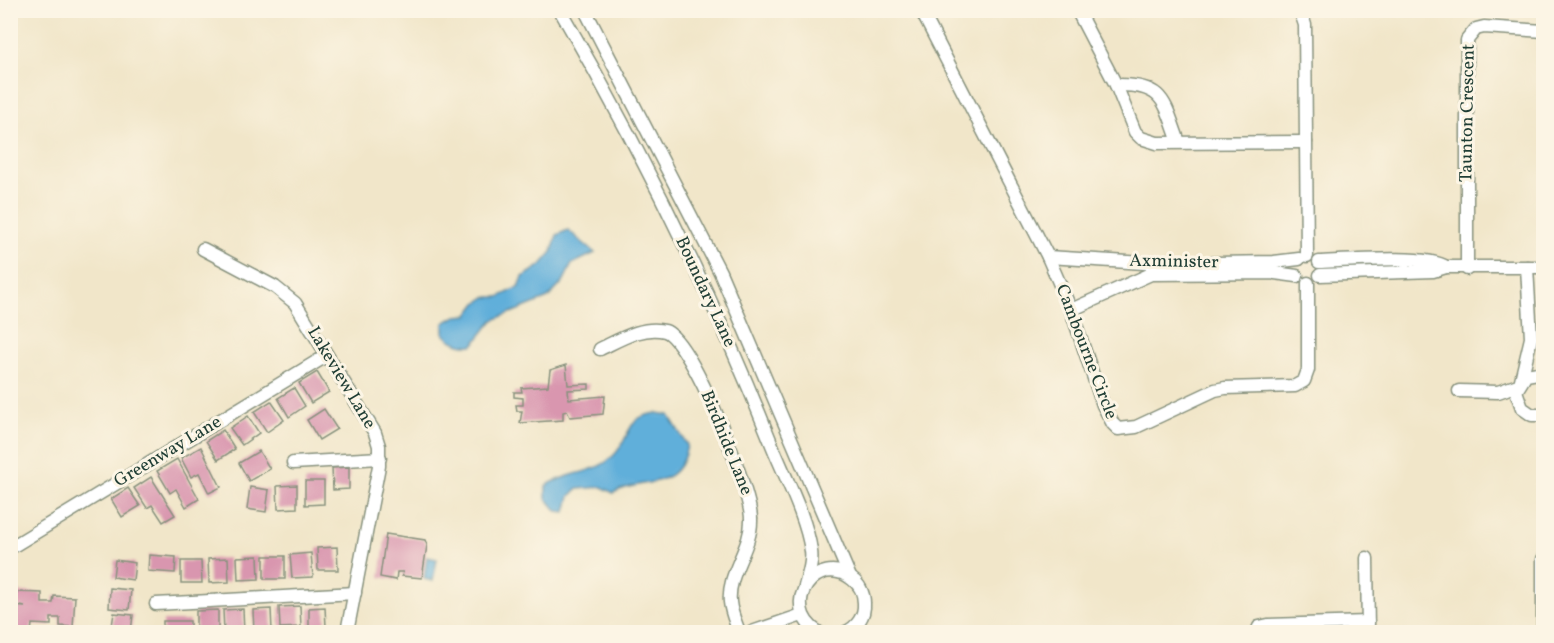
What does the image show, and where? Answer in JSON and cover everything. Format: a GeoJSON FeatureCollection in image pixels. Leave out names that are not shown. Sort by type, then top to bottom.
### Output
{"type":"FeatureCollection","features":[{"type":"Feature","properties":{"kind":"street","name":"Boundary Lane"},"geometry":{"type":"LineString","coordinates":[[560,10],[622,123],[687,250],[757,406],[798,510],[811,550],[811,568],[801,597],[802,615]]}},
{"type":"Feature","properties":{"kind":"street","name":"Boundary Lane"},"geometry":{"type":"LineString","coordinates":[[585,10],[720,272],[850,577],[862,593],[863,613]]}},
{"type":"Feature","properties":{"kind":"street","name":"Cambourne Circle"},"geometry":{"type":"LineString","coordinates":[[921,10],[1048,257],[1071,310],[1108,415],[1118,429],[1127,429],[1215,390],[1237,387],[1295,386],[1304,381],[1308,370],[1308,283]]}},
{"type":"Feature","properties":{"kind":"street"},"geometry":{"type":"LineString","coordinates":[[1077,10],[1116,85],[1135,132],[1141,138],[1157,143],[1306,142]]}},
{"type":"Feature","properties":{"kind":"street"},"geometry":{"type":"LineString","coordinates":[[1300,10],[1305,25],[1306,142],[1303,257],[1295,267],[1297,276],[1308,283],[1320,275],[1433,272],[1446,267],[1467,269],[1543,267],[1544,278]]}},
{"type":"Feature","properties":{"kind":"street","name":"Taunton Crescent"},"geometry":{"type":"LineString","coordinates":[[1467,269],[1467,40],[1476,29],[1484,27],[1544,31]]}},
{"type":"Feature","properties":{"kind":"street"},"geometry":{"type":"LineString","coordinates":[[1116,85],[1141,85],[1155,91],[1167,109],[1179,142]]}},
{"type":"Feature","properties":{"kind":"street","name":"Lakeview Lane"},"geometry":{"type":"LineString","coordinates":[[203,249],[286,294],[295,303],[375,433],[380,458],[347,633]]}},
{"type":"Feature","properties":{"kind":"street","name":"Axminister"},"geometry":{"type":"LineString","coordinates":[[1048,257],[1160,264],[1274,262],[1303,257]]}},
{"type":"Feature","properties":{"kind":"street"},"geometry":{"type":"LineString","coordinates":[[1303,257],[1319,262],[1421,260],[1439,262],[1446,267]]}},
{"type":"Feature","properties":{"kind":"street"},"geometry":{"type":"LineString","coordinates":[[1319,262],[1320,275]]}},
{"type":"Feature","properties":{"kind":"street"},"geometry":{"type":"LineString","coordinates":[[1518,403],[1520,382],[1531,338],[1527,267]]}},
{"type":"Feature","properties":{"kind":"street","name":"Axminister"},"geometry":{"type":"LineString","coordinates":[[1071,310],[1151,274],[1275,273],[1297,276]]}},
{"type":"Feature","properties":{"kind":"street","name":"Birdhide Lane"},"geometry":{"type":"LineString","coordinates":[[600,349],[643,330],[665,331],[678,339],[694,367],[749,501],[751,532],[729,597],[740,633]]}},
{"type":"Feature","properties":{"kind":"street","name":"Greenway Lane"},"geometry":{"type":"LineString","coordinates":[[10,548],[326,356]]}},
{"type":"Feature","properties":{"kind":"street"},"geometry":{"type":"LineString","coordinates":[[1459,391],[1498,392],[1520,382],[1532,373],[1544,372]]}},
{"type":"Feature","properties":{"kind":"street"},"geometry":{"type":"LineString","coordinates":[[1498,392],[1518,403],[1527,412],[1544,415]]}},
{"type":"Feature","properties":{"kind":"street"},"geometry":{"type":"LineString","coordinates":[[293,463],[380,458]]}},
{"type":"Feature","properties":{"kind":"street"},"geometry":{"type":"LineString","coordinates":[[1257,633],[1259,627],[1268,625],[1368,627],[1367,558]]}},
{"type":"Feature","properties":{"kind":"street"},"geometry":{"type":"LineString","coordinates":[[1542,559],[1543,633]]}},
{"type":"Feature","properties":{"kind":"street"},"geometry":{"type":"LineString","coordinates":[[805,586],[821,574],[841,573],[850,577]]}},
{"type":"Feature","properties":{"kind":"street"},"geometry":{"type":"LineString","coordinates":[[156,604],[355,593]]}},
{"type":"Feature","properties":{"kind":"street"},"geometry":{"type":"LineString","coordinates":[[846,633],[859,622],[863,613]]}},
{"type":"Feature","properties":{"kind":"street"},"geometry":{"type":"LineString","coordinates":[[863,613],[865,633]]}},
{"type":"Feature","properties":{"kind":"street"},"geometry":{"type":"LineString","coordinates":[[752,633],[802,615],[810,627],[818,633]]}},
{"type":"Feature","properties":{"kind":"water"},"geometry":{"type":"Polygon","coordinates":[[[568,230],[595,253],[572,264],[563,282],[548,298],[493,320],[473,345],[457,343],[444,334],[444,323],[456,316],[468,315],[477,303],[486,297],[499,297],[519,287],[523,277],[540,266],[552,252],[557,235],[568,230]]]}},
{"type":"Feature","properties":{"kind":"water"},"geometry":{"type":"Polygon","coordinates":[[[657,413],[669,415],[687,445],[683,460],[676,470],[659,481],[625,488],[613,493],[602,487],[577,489],[570,496],[566,512],[557,511],[546,498],[546,486],[606,462],[619,449],[639,418],[657,413]]]}},
{"type":"Feature","properties":{"kind":"water"},"geometry":{"type":"Polygon","coordinates":[[[427,557],[437,559],[433,581],[424,579],[427,557]]]}},
{"type":"Feature","properties":{"kind":"building"},"geometry":{"type":"Polygon","coordinates":[[[566,365],[568,385],[589,384],[589,389],[568,390],[569,399],[605,396],[603,414],[570,417],[567,411],[563,412],[563,420],[520,423],[522,411],[517,411],[516,405],[523,405],[523,398],[514,397],[514,392],[522,392],[521,388],[548,386],[550,370],[566,365]]]}},
{"type":"Feature","properties":{"kind":"building"},"geometry":{"type":"Polygon","coordinates":[[[317,372],[329,392],[311,403],[299,383],[317,372]]]}},
{"type":"Feature","properties":{"kind":"building"},"geometry":{"type":"Polygon","coordinates":[[[294,388],[305,406],[289,417],[278,398],[294,388]]]}},
{"type":"Feature","properties":{"kind":"building"},"geometry":{"type":"Polygon","coordinates":[[[271,401],[284,420],[267,432],[254,412],[271,401]]]}},
{"type":"Feature","properties":{"kind":"building"},"geometry":{"type":"Polygon","coordinates":[[[324,409],[337,429],[319,440],[307,420],[324,409]]]}},
{"type":"Feature","properties":{"kind":"building"},"geometry":{"type":"Polygon","coordinates":[[[248,416],[259,433],[242,445],[230,428],[248,416]]]}},
{"type":"Feature","properties":{"kind":"building"},"geometry":{"type":"Polygon","coordinates":[[[223,430],[235,449],[218,460],[206,441],[223,430]]]}},
{"type":"Feature","properties":{"kind":"building"},"geometry":{"type":"Polygon","coordinates":[[[201,447],[221,487],[209,493],[199,473],[191,477],[181,458],[201,447]]]}},
{"type":"Feature","properties":{"kind":"building"},"geometry":{"type":"Polygon","coordinates":[[[259,451],[270,469],[249,481],[239,463],[259,451]]]}},
{"type":"Feature","properties":{"kind":"building"},"geometry":{"type":"Polygon","coordinates":[[[177,459],[199,499],[186,507],[176,489],[170,493],[157,471],[177,459]]]}},
{"type":"Feature","properties":{"kind":"building"},"geometry":{"type":"Polygon","coordinates":[[[349,467],[349,489],[333,490],[332,468],[349,467]]]}},
{"type":"Feature","properties":{"kind":"building"},"geometry":{"type":"Polygon","coordinates":[[[151,477],[175,515],[163,522],[152,505],[147,508],[134,488],[151,477]]]}},
{"type":"Feature","properties":{"kind":"building"},"geometry":{"type":"Polygon","coordinates":[[[305,481],[324,481],[324,504],[305,505],[305,481]]]}},
{"type":"Feature","properties":{"kind":"building"},"geometry":{"type":"Polygon","coordinates":[[[297,485],[297,508],[278,509],[277,486],[297,485]]]}},
{"type":"Feature","properties":{"kind":"building"},"geometry":{"type":"Polygon","coordinates":[[[250,487],[269,490],[266,512],[247,509],[250,487]]]}},
{"type":"Feature","properties":{"kind":"building"},"geometry":{"type":"Polygon","coordinates":[[[128,488],[140,506],[122,517],[111,499],[128,488]]]}},
{"type":"Feature","properties":{"kind":"building"},"geometry":{"type":"Polygon","coordinates":[[[386,534],[425,540],[427,545],[422,578],[402,576],[403,572],[397,572],[396,580],[380,577],[386,534]]]}},
{"type":"Feature","properties":{"kind":"building"},"geometry":{"type":"Polygon","coordinates":[[[337,547],[338,570],[318,570],[317,548],[337,547]]]}},
{"type":"Feature","properties":{"kind":"building"},"geometry":{"type":"Polygon","coordinates":[[[311,553],[313,577],[292,578],[290,555],[311,553]]]}},
{"type":"Feature","properties":{"kind":"building"},"geometry":{"type":"Polygon","coordinates":[[[149,555],[176,557],[175,573],[148,571],[149,555]]]}},
{"type":"Feature","properties":{"kind":"building"},"geometry":{"type":"Polygon","coordinates":[[[258,556],[259,579],[238,580],[237,557],[258,556]]]}},
{"type":"Feature","properties":{"kind":"building"},"geometry":{"type":"Polygon","coordinates":[[[264,556],[285,556],[285,579],[264,579],[264,556]]]}},
{"type":"Feature","properties":{"kind":"building"},"geometry":{"type":"Polygon","coordinates":[[[228,558],[229,582],[209,583],[208,559],[228,558]]]}},
{"type":"Feature","properties":{"kind":"building"},"geometry":{"type":"Polygon","coordinates":[[[115,560],[135,563],[133,580],[113,577],[115,560]]]}},
{"type":"Feature","properties":{"kind":"building"},"geometry":{"type":"Polygon","coordinates":[[[181,561],[201,561],[202,583],[181,583],[181,561]]]}},
{"type":"Feature","properties":{"kind":"building"},"geometry":{"type":"Polygon","coordinates":[[[110,588],[131,590],[129,610],[109,608],[110,588]]]}},
{"type":"Feature","properties":{"kind":"building"},"geometry":{"type":"Polygon","coordinates":[[[16,592],[42,593],[42,603],[53,603],[54,596],[75,597],[73,627],[60,626],[60,618],[51,618],[51,625],[32,624],[31,632],[12,632],[12,606],[25,607],[16,605],[16,592]]]}},
{"type":"Feature","properties":{"kind":"building"},"geometry":{"type":"Polygon","coordinates":[[[300,606],[301,627],[280,628],[279,607],[300,606]]]}},
{"type":"Feature","properties":{"kind":"building"},"geometry":{"type":"Polygon","coordinates":[[[325,607],[326,627],[309,628],[309,608],[325,607]]]}},
{"type":"Feature","properties":{"kind":"building"},"geometry":{"type":"Polygon","coordinates":[[[243,609],[244,632],[224,632],[223,610],[243,609]]]}},
{"type":"Feature","properties":{"kind":"building"},"geometry":{"type":"Polygon","coordinates":[[[271,609],[272,631],[254,631],[253,610],[271,609]]]}},
{"type":"Feature","properties":{"kind":"building"},"geometry":{"type":"Polygon","coordinates":[[[218,610],[218,632],[196,632],[196,611],[218,610]]]}},
{"type":"Feature","properties":{"kind":"building"},"geometry":{"type":"Polygon","coordinates":[[[114,613],[133,615],[131,632],[111,632],[114,613]]]}},
{"type":"Feature","properties":{"kind":"building"},"geometry":{"type":"Polygon","coordinates":[[[163,621],[190,621],[190,632],[163,632],[163,621]]]}}]}
